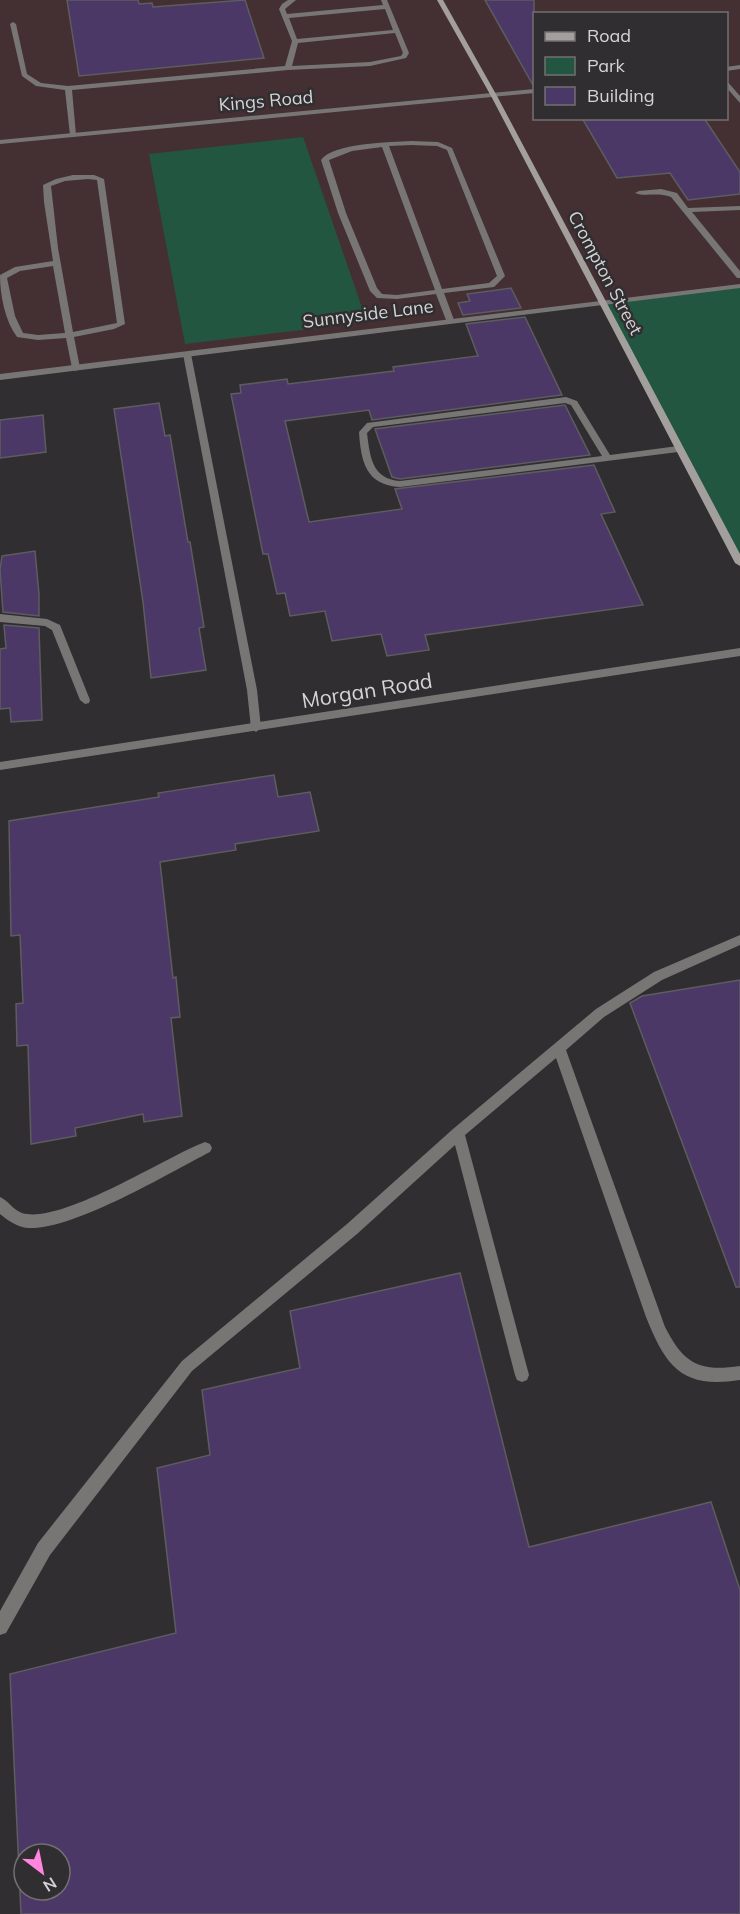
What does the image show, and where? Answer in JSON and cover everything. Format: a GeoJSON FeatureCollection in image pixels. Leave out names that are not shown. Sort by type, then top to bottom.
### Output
{"type":"FeatureCollection","features":[{"type":"Feature","properties":{"kind":"street"},"geometry":{"type":"LineString","coordinates":[[288,68],[295,41],[282,9],[284,5],[293,0]]}},
{"type":"Feature","properties":{"kind":"street","name":"Crompton Street"},"geometry":{"type":"LineString","coordinates":[[440,0],[494,96],[740,563]]}},
{"type":"Feature","properties":{"kind":"street"},"geometry":{"type":"LineString","coordinates":[[13,24],[24,75],[43,86],[68,88],[288,68],[370,64],[401,59],[406,53],[385,4],[285,16]]}},
{"type":"Feature","properties":{"kind":"street"},"geometry":{"type":"LineString","coordinates":[[295,41],[398,31]]}},
{"type":"Feature","properties":{"kind":"street"},"geometry":{"type":"LineString","coordinates":[[728,85],[740,101]]}},
{"type":"Feature","properties":{"kind":"street"},"geometry":{"type":"LineString","coordinates":[[68,88],[73,135]]}},
{"type":"Feature","properties":{"kind":"street","name":"Kings Road"},"geometry":{"type":"LineString","coordinates":[[0,141],[533,91]]}},
{"type":"Feature","properties":{"kind":"street"},"geometry":{"type":"LineString","coordinates":[[438,144],[450,149],[501,273],[500,279],[491,285],[397,297],[375,293],[342,213],[326,165],[327,157],[342,151],[385,146],[438,144]]}},
{"type":"Feature","properties":{"kind":"street"},"geometry":{"type":"LineString","coordinates":[[385,146],[450,320]]}},
{"type":"Feature","properties":{"kind":"street"},"geometry":{"type":"LineString","coordinates":[[56,263],[18,269],[3,277],[12,320],[19,333],[27,337],[70,334],[112,328],[122,321],[100,179],[93,177],[56,181],[47,185],[56,263],[70,334],[76,368]]}},
{"type":"Feature","properties":{"kind":"street"},"geometry":{"type":"LineString","coordinates":[[639,193],[669,192],[687,210],[739,273]]}},
{"type":"Feature","properties":{"kind":"street"},"geometry":{"type":"LineString","coordinates":[[687,210],[740,208]]}},
{"type":"Feature","properties":{"kind":"street","name":"Sunnyside Lane"},"geometry":{"type":"LineString","coordinates":[[0,377],[740,286]]}},
{"type":"Feature","properties":{"kind":"street"},"geometry":{"type":"LineString","coordinates":[[186,354],[252,690],[256,728]]}},
{"type":"Feature","properties":{"kind":"street"},"geometry":{"type":"LineString","coordinates":[[608,458],[574,403],[566,400],[370,425],[363,432],[372,470],[381,480],[393,484],[608,458],[678,449]]}},
{"type":"Feature","properties":{"kind":"street"},"geometry":{"type":"LineString","coordinates":[[0,618],[47,623],[56,628],[85,700]]}},
{"type":"Feature","properties":{"kind":"street","name":"Morgan Road"},"geometry":{"type":"LineString","coordinates":[[0,766],[740,652]]}},
{"type":"Feature","properties":{"kind":"street"},"geometry":{"type":"LineString","coordinates":[[0,1627],[44,1550],[187,1366],[352,1229],[458,1132],[600,1013],[658,976],[740,940]]}},
{"type":"Feature","properties":{"kind":"street"},"geometry":{"type":"LineString","coordinates":[[559,1049],[653,1317],[666,1347],[681,1365],[694,1372],[726,1376],[740,1373]]}},
{"type":"Feature","properties":{"kind":"street"},"geometry":{"type":"LineString","coordinates":[[458,1132],[522,1375]]}},
{"type":"Feature","properties":{"kind":"street"},"geometry":{"type":"LineString","coordinates":[[0,1204],[13,1216],[31,1221],[67,1214],[205,1148]]}},
{"type":"Feature","properties":{"kind":"shaded area"},"geometry":{"type":"Polygon","coordinates":[[[0,0],[740,0],[740,286],[0,377],[0,0]]]}},
{"type":"Feature","properties":{"kind":"green space"},"geometry":{"type":"Polygon","coordinates":[[[303,137],[367,322],[185,344],[149,154],[303,137]]]}},
{"type":"Feature","properties":{"kind":"green space"},"geometry":{"type":"Polygon","coordinates":[[[740,286],[740,560],[603,303],[740,286]]]}},
{"type":"Feature","properties":{"kind":"building"},"geometry":{"type":"Polygon","coordinates":[[[67,0],[138,0],[139,4],[152,3],[153,7],[245,0],[264,58],[79,76],[67,0]]]}},
{"type":"Feature","properties":{"kind":"building"},"geometry":{"type":"Polygon","coordinates":[[[485,0],[534,0],[533,85],[485,0]]]}},
{"type":"Feature","properties":{"kind":"building"},"geometry":{"type":"Polygon","coordinates":[[[583,120],[705,120],[740,172],[740,194],[688,200],[670,173],[617,178],[583,120]]]}},
{"type":"Feature","properties":{"kind":"building"},"geometry":{"type":"Polygon","coordinates":[[[511,288],[521,308],[463,315],[458,303],[470,301],[467,294],[511,288]]]}},
{"type":"Feature","properties":{"kind":"building"},"geometry":{"type":"Polygon","coordinates":[[[525,317],[562,395],[372,420],[369,410],[285,421],[309,522],[402,509],[395,489],[594,465],[615,512],[601,514],[643,605],[425,635],[429,650],[387,656],[381,634],[332,641],[325,611],[290,616],[285,593],[277,594],[268,554],[263,554],[231,394],[241,393],[240,385],[287,379],[288,384],[394,371],[393,367],[478,356],[466,324],[525,317]]]}},
{"type":"Feature","properties":{"kind":"building"},"geometry":{"type":"Polygon","coordinates":[[[159,403],[165,436],[170,435],[188,542],[190,542],[204,627],[199,628],[206,670],[151,678],[143,602],[114,409],[159,403]]]}},
{"type":"Feature","properties":{"kind":"building"},"geometry":{"type":"Polygon","coordinates":[[[565,405],[590,455],[400,479],[392,477],[375,429],[565,405]]]}},
{"type":"Feature","properties":{"kind":"building"},"geometry":{"type":"Polygon","coordinates":[[[43,415],[46,452],[0,458],[0,420],[43,415]]]}},
{"type":"Feature","properties":{"kind":"building"},"geometry":{"type":"Polygon","coordinates":[[[35,551],[39,616],[3,612],[0,570],[2,556],[35,551]]]}},
{"type":"Feature","properties":{"kind":"building"},"geometry":{"type":"Polygon","coordinates":[[[4,625],[39,628],[42,720],[11,722],[10,708],[0,709],[0,649],[6,648],[4,625]]]}},
{"type":"Feature","properties":{"kind":"building"},"geometry":{"type":"Polygon","coordinates":[[[274,775],[278,797],[310,792],[319,831],[235,844],[236,850],[160,862],[173,978],[176,977],[180,1017],[171,1018],[182,1116],[144,1122],[143,1114],[75,1128],[76,1136],[31,1144],[28,1045],[17,1046],[16,1004],[23,1003],[20,935],[11,936],[9,821],[159,797],[158,793],[274,775]]]}},
{"type":"Feature","properties":{"kind":"building"},"geometry":{"type":"Polygon","coordinates":[[[740,980],[740,1287],[736,1287],[630,1003],[642,996],[740,980]]]}},
{"type":"Feature","properties":{"kind":"building"},"geometry":{"type":"Polygon","coordinates":[[[460,1273],[529,1547],[711,1502],[740,1590],[740,1914],[21,1914],[20,1902],[72,1902],[72,1842],[18,1842],[10,1674],[176,1633],[157,1468],[210,1455],[202,1390],[300,1368],[290,1311],[460,1273]]]}}]}
